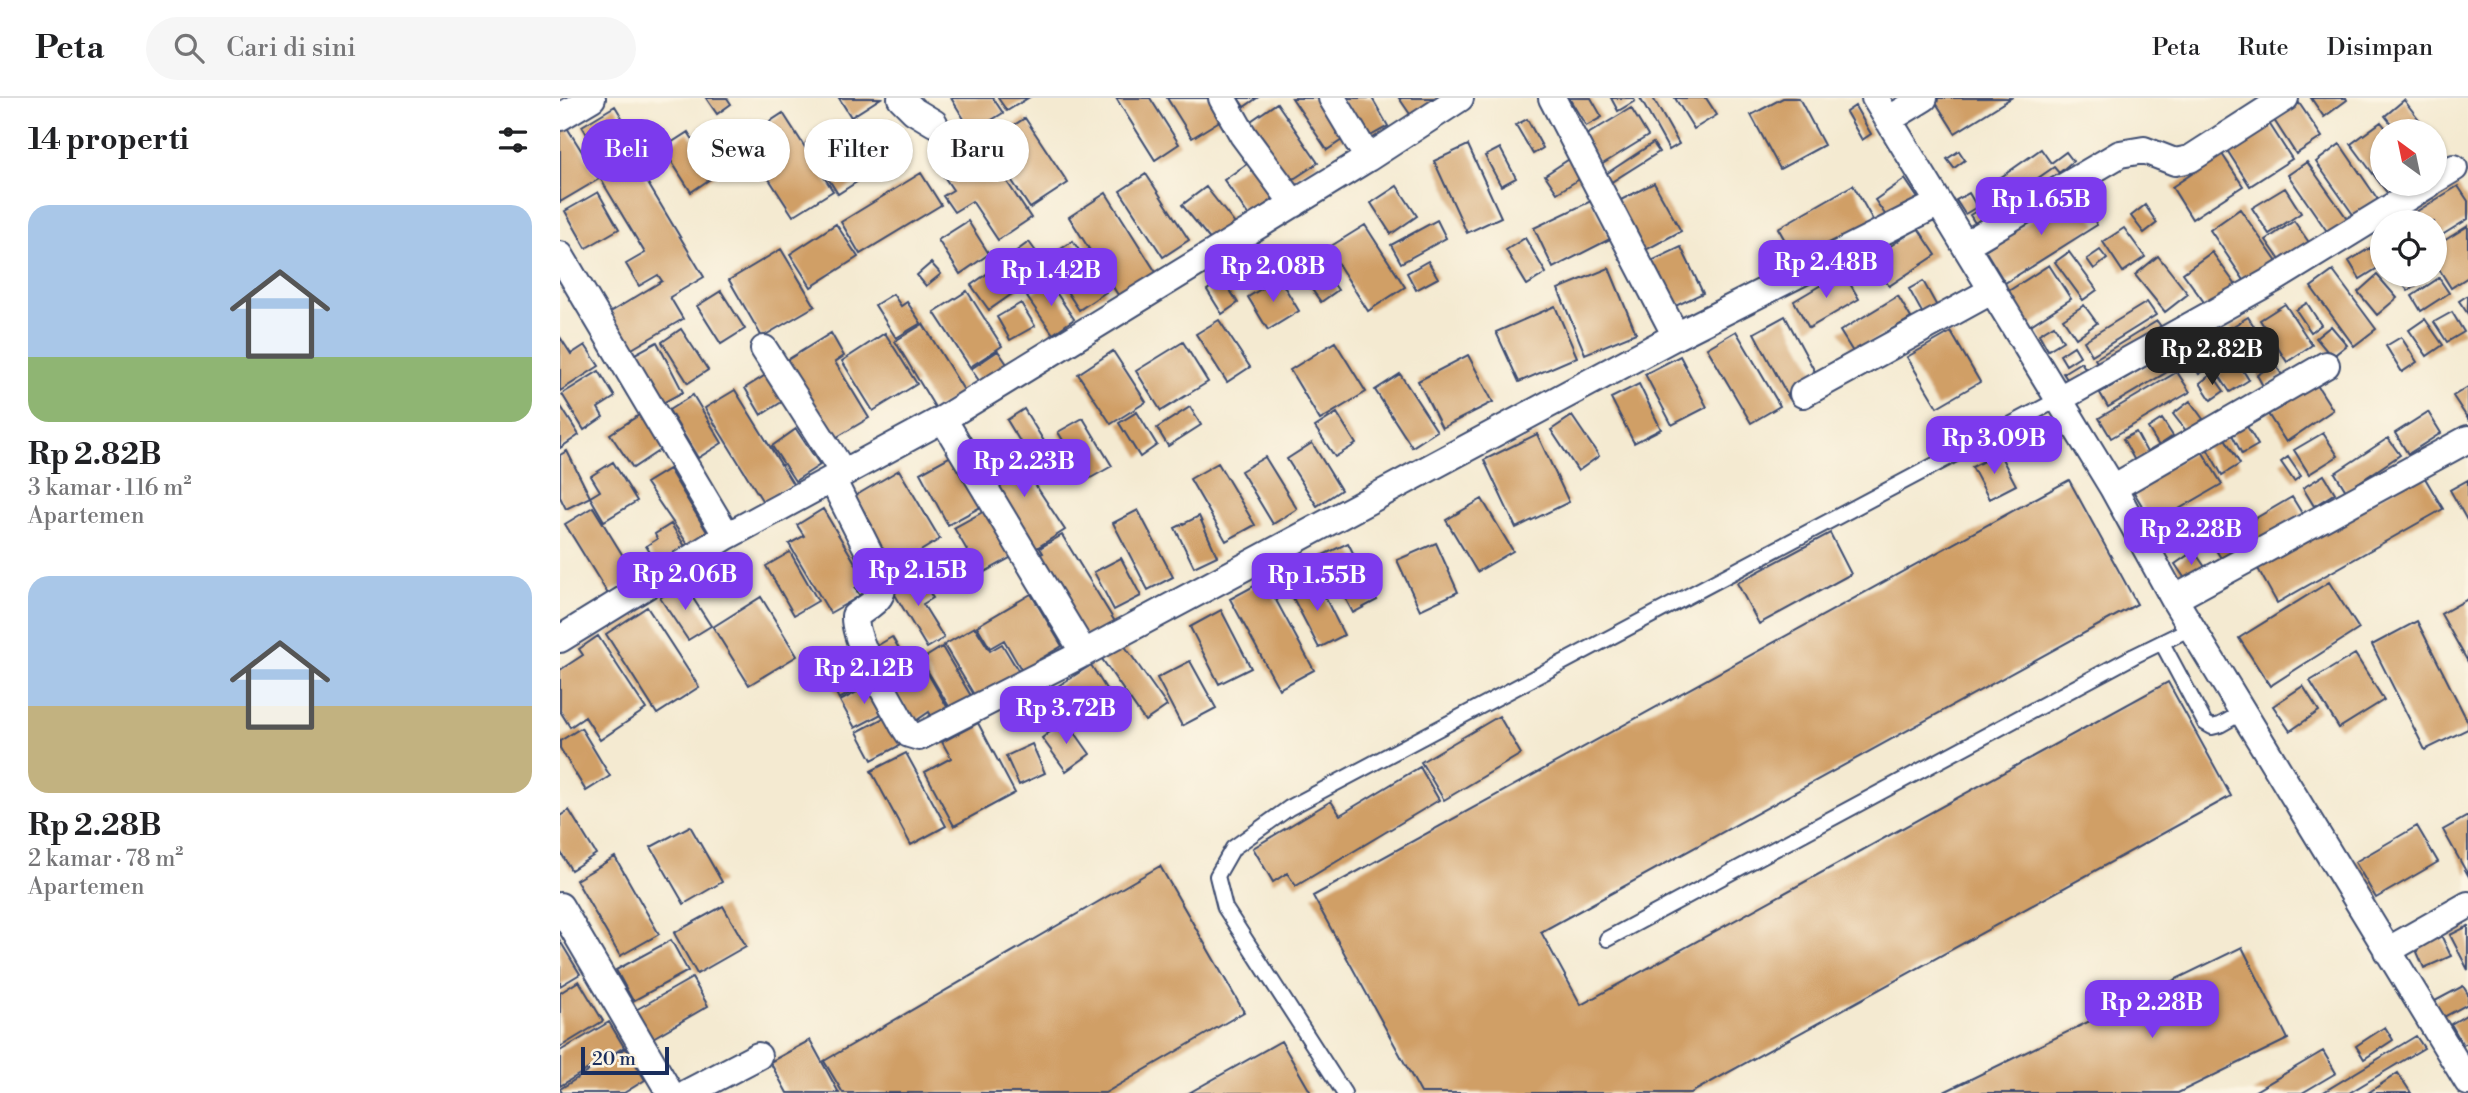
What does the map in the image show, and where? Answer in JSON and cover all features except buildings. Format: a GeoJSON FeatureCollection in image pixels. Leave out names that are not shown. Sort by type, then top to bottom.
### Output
{"type":"FeatureCollection","features":[{"type":"Feature","properties":{"kind":"street"},"geometry":{"type":"LineString","coordinates":[[560,117],[592,98]]}},
{"type":"Feature","properties":{"kind":"street"},"geometry":{"type":"LineString","coordinates":[[901,98],[927,119]]}},
{"type":"Feature","properties":{"kind":"street"},"geometry":{"type":"LineString","coordinates":[[1222,98],[1243,135],[1294,204]]}},
{"type":"Feature","properties":{"kind":"street"},"geometry":{"type":"LineString","coordinates":[[1332,98],[1368,158]]}},
{"type":"Feature","properties":{"kind":"street"},"geometry":{"type":"LineString","coordinates":[[560,639],[727,536],[943,419],[1294,204],[1460,98]]}},
{"type":"Feature","properties":{"kind":"street"},"geometry":{"type":"LineString","coordinates":[[1552,98],[1676,336]]}},
{"type":"Feature","properties":{"kind":"street"},"geometry":{"type":"LineString","coordinates":[[1924,98],[1882,109],[2113,488],[2174,598],[2468,1082]]}},
{"type":"Feature","properties":{"kind":"street"},"geometry":{"type":"LineString","coordinates":[[1965,245],[2120,155],[2144,150],[2175,162],[2190,159],[2285,98]]}},
{"type":"Feature","properties":{"kind":"street"},"geometry":{"type":"LineString","coordinates":[[2059,399],[2276,278],[2409,196]]}},
{"type":"Feature","properties":{"kind":"street"},"geometry":{"type":"LineString","coordinates":[[764,349],[837,476],[881,576],[883,592],[855,616],[855,626],[863,648],[909,734],[914,737],[923,735],[1084,653],[1676,336],[1939,203]]}},
{"type":"Feature","properties":{"kind":"street"},"geometry":{"type":"LineString","coordinates":[[560,255],[727,536]]}},
{"type":"Feature","properties":{"kind":"street"},"geometry":{"type":"LineString","coordinates":[[1803,394],[1993,290]]}},
{"type":"Feature","properties":{"kind":"street"},"geometry":{"type":"LineString","coordinates":[[2113,488],[2326,365]]}},
{"type":"Feature","properties":{"kind":"street"},"geometry":{"type":"LineString","coordinates":[[943,419],[1084,653]]}},
{"type":"Feature","properties":{"kind":"street"},"geometry":{"type":"LineString","coordinates":[[2174,598],[2468,439]]}},
{"type":"Feature","properties":{"kind":"street"},"geometry":{"type":"LineString","coordinates":[[2387,951],[2468,905]]}},
{"type":"Feature","properties":{"kind":"street"},"geometry":{"type":"LineString","coordinates":[[560,906],[670,1093]]}},
{"type":"Feature","properties":{"kind":"street"},"geometry":{"type":"LineString","coordinates":[[687,1093],[758,1056]]}},
{"type":"Feature","properties":{"kind":"lane"},"geometry":{"type":"LineString","coordinates":[[1344,1093],[1225,908],[1217,876],[1233,848],[1289,808],[2059,399]]}},
{"type":"Feature","properties":{"kind":"lane"},"geometry":{"type":"LineString","coordinates":[[1607,939],[2193,627]]}},
{"type":"Feature","properties":{"kind":"lane"},"geometry":{"type":"LineString","coordinates":[[2162,642],[2205,723],[2212,727],[2220,725],[2243,712]]}}]}
